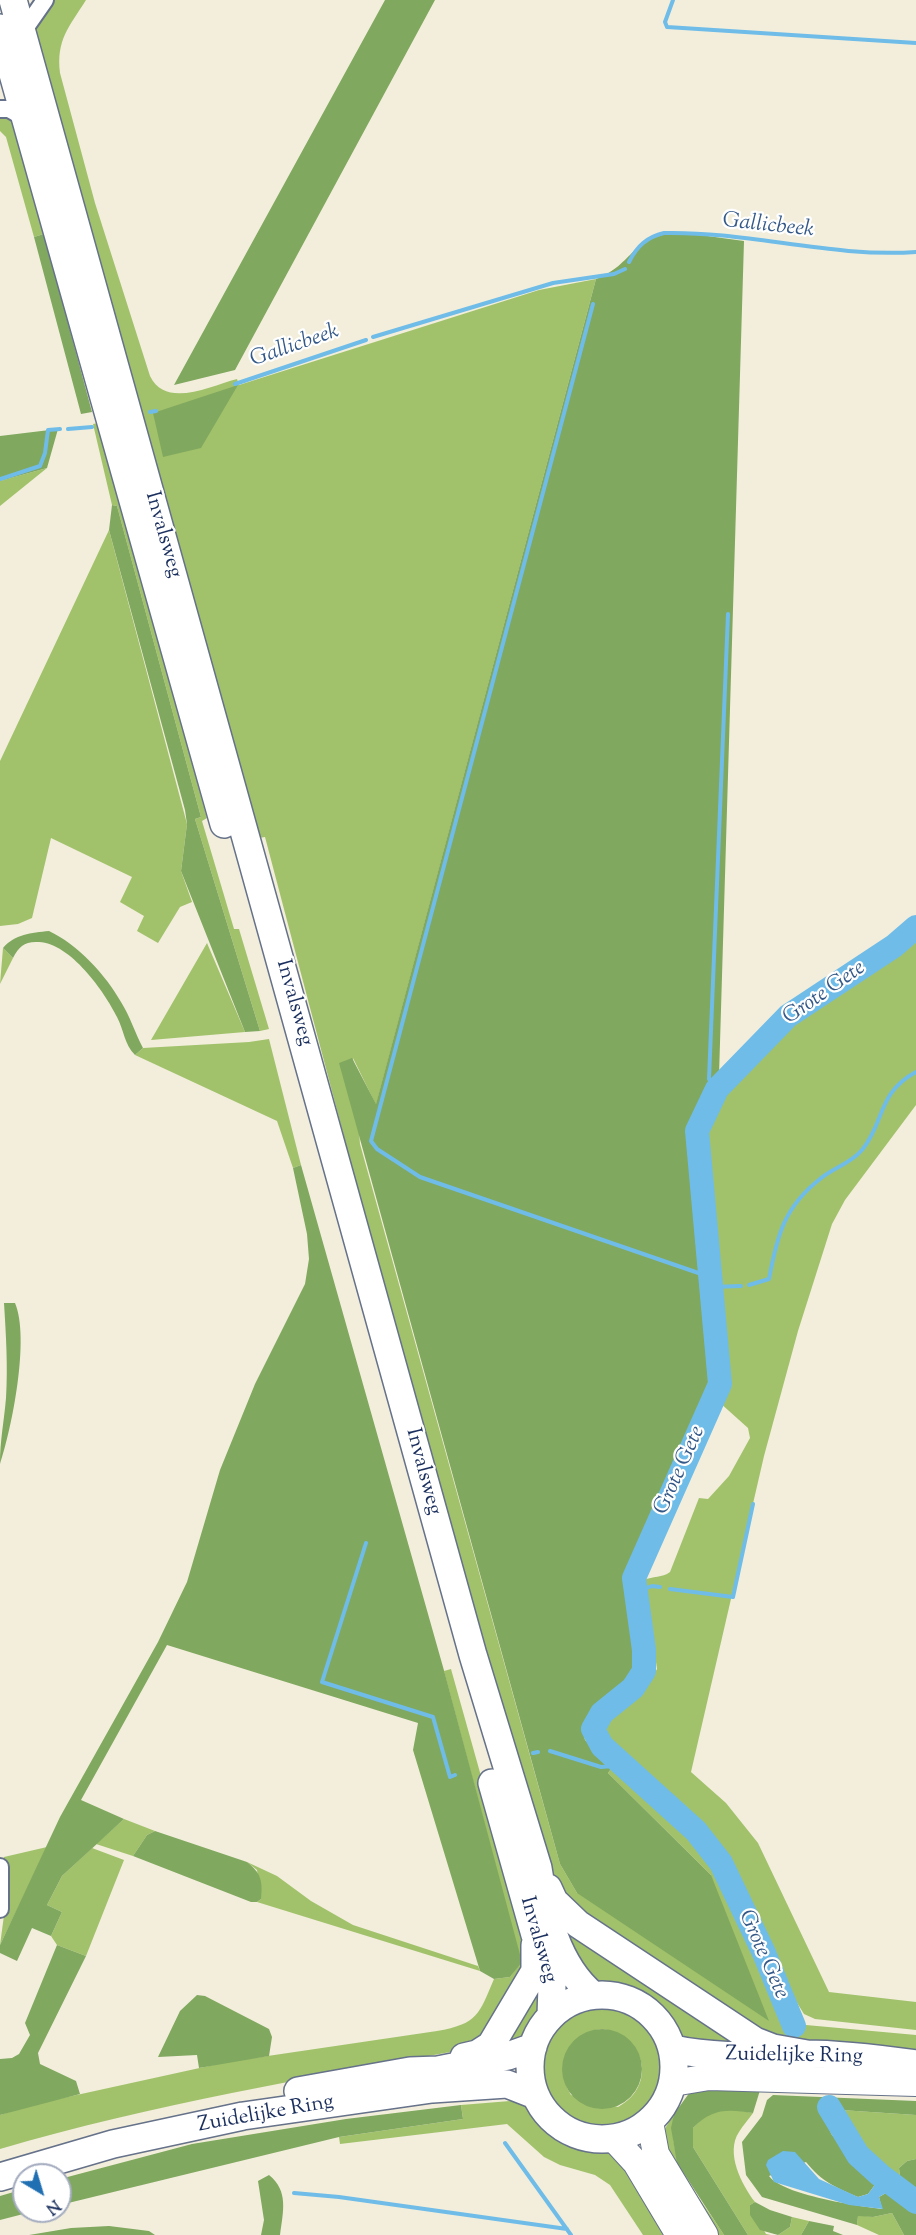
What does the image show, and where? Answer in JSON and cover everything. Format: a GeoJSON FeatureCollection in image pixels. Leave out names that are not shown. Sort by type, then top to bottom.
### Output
{"type":"FeatureCollection","features":[{"type":"Feature","properties":{"kind":"highway","name":"Invalsweg"},"geometry":{"type":"LineString","coordinates":[[13,0],[7,45],[25,118],[535,1935],[552,1985],[551,2016]]}},
{"type":"Feature","properties":{"kind":"highway","name":"Invalsweg"},"geometry":{"type":"LineString","coordinates":[[7,45],[473,1655],[538,1868],[543,1896],[566,1965],[577,1981],[594,1995]]}},
{"type":"Feature","properties":{"kind":"highway"},"geometry":{"type":"LineString","coordinates":[[538,1868],[554,1901],[578,1924],[755,2041],[773,2048],[807,2054]]}},
{"type":"Feature","properties":{"kind":"highway"},"geometry":{"type":"LineString","coordinates":[[410,2071],[477,2054],[491,2045],[535,1971],[535,1935]]}},
{"type":"Feature","properties":{"kind":"highway","name":"Invalsweg"},"geometry":{"type":"LineString","coordinates":[[594,1995],[612,1995],[641,2006],[660,2022],[673,2049],[673,2083],[668,2098],[650,2122],[633,2133],[614,2139],[596,2140],[571,2133],[551,2119],[535,2095],[530,2073],[532,2048],[537,2036],[551,2016],[571,2002],[594,1995]]}},
{"type":"Feature","properties":{"kind":"highway","name":"Zuidelijke Ring"},"geometry":{"type":"LineString","coordinates":[[0,2162],[110,2130],[410,2071],[438,2070],[507,2056],[532,2048]]}},
{"type":"Feature","properties":{"kind":"highway","name":"Zuidelijke Ring"},"geometry":{"type":"LineString","coordinates":[[673,2049],[702,2055],[763,2057],[807,2054],[916,2064]]}},
{"type":"Feature","properties":{"kind":"highway","name":"Zuidelijke Ring"},"geometry":{"type":"LineString","coordinates":[[0,2177],[113,2145],[243,2116],[454,2088],[507,2084],[535,2095]]}},
{"type":"Feature","properties":{"kind":"main road","name":"Zuidelijke Ring"},"geometry":{"type":"LineString","coordinates":[[673,2083],[709,2078],[916,2083]]}},
{"type":"Feature","properties":{"kind":"main road"},"geometry":{"type":"LineString","coordinates":[[650,2122],[656,2154],[705,2235]]}},
{"type":"Feature","properties":{"kind":"main road"},"geometry":{"type":"LineString","coordinates":[[614,2139],[636,2163],[679,2235]]}},
{"type":"Feature","properties":{"kind":"street"},"geometry":{"type":"LineString","coordinates":[[7,45],[45,0]]}},
{"type":"Feature","properties":{"kind":"street"},"geometry":{"type":"LineString","coordinates":[[0,109],[9,110],[25,118]]}},
{"type":"Feature","properties":{"kind":"street"},"geometry":{"type":"LineString","coordinates":[[0,1867],[0,1909]]}},
{"type":"Feature","properties":{"kind":"green space"},"geometry":{"type":"Polygon","coordinates":[[[51,0],[86,0],[65,34],[60,51],[60,73],[95,203],[150,376],[157,386],[177,393],[202,390],[237,379],[239,385],[539,290],[596,279],[376,1105],[353,1058],[360,1144],[560,1864],[577,1893],[711,1875],[608,1773],[613,1766],[693,1838],[729,1889],[784,2023],[916,2035],[916,2050],[764,2039],[558,1895],[493,1679],[377,1262],[265,837],[259,838],[34,31],[51,0]]]}},
{"type":"Feature","properties":{"kind":"green space"},"geometry":{"type":"Polygon","coordinates":[[[385,0],[435,0],[235,370],[174,385],[385,0]]]}},
{"type":"Feature","properties":{"kind":"green space"},"geometry":{"type":"Polygon","coordinates":[[[0,115],[9,116],[14,124],[44,234],[34,237],[6,137],[0,131],[0,115]]]}},
{"type":"Feature","properties":{"kind":"green space"},"geometry":{"type":"Polygon","coordinates":[[[678,232],[744,241],[719,1076],[691,1132],[713,1380],[644,1530],[626,1581],[638,1664],[626,1681],[595,1709],[582,1727],[585,1740],[613,1766],[608,1773],[711,1875],[769,2021],[577,1893],[560,1864],[339,1063],[352,1058],[376,1104],[596,279],[619,266],[642,244],[652,238],[678,232]]]}},
{"type":"Feature","properties":{"kind":"green space"},"geometry":{"type":"Polygon","coordinates":[[[44,234],[92,412],[81,414],[34,237],[44,234]]]}},
{"type":"Feature","properties":{"kind":"green space"},"geometry":{"type":"Polygon","coordinates":[[[238,385],[201,448],[163,457],[153,413],[238,385]]]}},
{"type":"Feature","properties":{"kind":"green space"},"geometry":{"type":"Polygon","coordinates":[[[98,423],[207,818],[202,821],[234,929],[239,929],[269,1029],[260,1031],[195,819],[201,817],[117,506],[112,505],[93,424],[98,423]]]}},
{"type":"Feature","properties":{"kind":"green space"},"geometry":{"type":"Polygon","coordinates":[[[58,429],[47,468],[0,481],[0,436],[58,429]]]}},
{"type":"Feature","properties":{"kind":"green space"},"geometry":{"type":"Polygon","coordinates":[[[47,468],[0,506],[0,481],[47,468]]]}},
{"type":"Feature","properties":{"kind":"green space"},"geometry":{"type":"Polygon","coordinates":[[[112,505],[117,506],[201,817],[195,819],[260,1031],[245,1032],[181,871],[187,824],[185,810],[109,530],[112,505]]]}},
{"type":"Feature","properties":{"kind":"green space"},"geometry":{"type":"Polygon","coordinates":[[[109,530],[187,824],[181,871],[192,902],[180,907],[158,943],[137,931],[144,916],[120,902],[132,877],[51,838],[32,918],[18,924],[0,926],[0,761],[109,530]]]}},
{"type":"Feature","properties":{"kind":"green space"},"geometry":{"type":"Polygon","coordinates":[[[49,931],[80,952],[115,992],[143,1048],[135,1055],[104,995],[85,970],[63,951],[51,944],[30,942],[23,945],[13,958],[3,948],[18,937],[49,931]]]}},
{"type":"Feature","properties":{"kind":"green space"},"geometry":{"type":"Polygon","coordinates":[[[916,937],[916,1105],[845,1200],[832,1224],[798,1331],[764,1456],[691,1772],[726,1803],[758,1843],[829,1992],[916,2002],[916,2030],[815,2019],[804,2014],[792,1994],[744,1889],[721,1849],[696,1818],[605,1738],[601,1728],[606,1719],[644,1685],[657,1669],[644,1580],[670,1572],[699,1498],[708,1499],[729,1476],[750,1438],[748,1428],[719,1402],[729,1383],[707,1145],[707,1127],[712,1110],[757,1055],[838,991],[916,937]]]}},
{"type":"Feature","properties":{"kind":"green space"},"geometry":{"type":"Polygon","coordinates":[[[207,943],[245,1032],[151,1040],[207,943]]]}},
{"type":"Feature","properties":{"kind":"green space"},"geometry":{"type":"Polygon","coordinates":[[[3,948],[13,958],[0,984],[3,948]]]}},
{"type":"Feature","properties":{"kind":"green space"},"geometry":{"type":"Polygon","coordinates":[[[269,1039],[301,1165],[293,1168],[277,1121],[135,1055],[143,1048],[269,1039]]]}},
{"type":"Feature","properties":{"kind":"green space"},"geometry":{"type":"Polygon","coordinates":[[[301,1165],[445,1674],[522,1962],[510,1977],[494,1979],[480,1971],[413,1750],[418,1723],[167,1645],[81,1800],[124,1819],[62,1876],[47,1905],[62,1912],[51,1936],[32,1928],[17,1961],[0,1953],[0,1945],[60,1817],[158,1642],[187,1582],[220,1470],[255,1384],[305,1284],[309,1259],[307,1234],[293,1168],[301,1165]]]}},
{"type":"Feature","properties":{"kind":"green space"},"geometry":{"type":"Polygon","coordinates":[[[4,1303],[15,1303],[21,1338],[18,1383],[10,1429],[0,1464],[7,1386],[4,1303]]]}},
{"type":"Feature","properties":{"kind":"green space"},"geometry":{"type":"Polygon","coordinates":[[[451,1669],[530,1951],[490,2035],[466,2049],[174,2105],[115,2118],[0,2149],[0,2115],[31,2105],[227,2062],[437,2031],[461,2025],[475,2016],[485,2001],[494,1979],[510,1977],[521,1962],[444,1671],[451,1669]]]}},
{"type":"Feature","properties":{"kind":"green space"},"geometry":{"type":"Polygon","coordinates":[[[124,1819],[155,1831],[147,1835],[133,1856],[96,1844],[124,1819]]]}},
{"type":"Feature","properties":{"kind":"green space"},"geometry":{"type":"Polygon","coordinates":[[[155,1831],[247,1862],[260,1878],[261,1899],[251,1902],[133,1856],[147,1835],[155,1831]]]}},
{"type":"Feature","properties":{"kind":"green space"},"geometry":{"type":"Polygon","coordinates":[[[47,1847],[0,1945],[5,1908],[4,1857],[47,1847]]]}},
{"type":"Feature","properties":{"kind":"green space"},"geometry":{"type":"Polygon","coordinates":[[[92,1848],[124,1860],[86,1956],[57,1945],[51,1936],[62,1912],[47,1905],[62,1876],[92,1848]]]}},
{"type":"Feature","properties":{"kind":"green space"},"geometry":{"type":"Polygon","coordinates":[[[247,1862],[277,1876],[311,1901],[353,1925],[478,1966],[480,1971],[257,1902],[261,1899],[257,1870],[247,1862]]]}},
{"type":"Feature","properties":{"kind":"green space"},"geometry":{"type":"Polygon","coordinates":[[[551,1906],[761,2051],[683,2042],[656,2009],[640,1996],[620,1988],[588,1982],[551,1906]]]}},
{"type":"Feature","properties":{"kind":"green space"},"geometry":{"type":"Polygon","coordinates":[[[57,1945],[86,1956],[38,2053],[40,2064],[76,2081],[80,2094],[0,2115],[0,2059],[12,2058],[19,2054],[30,2035],[25,2023],[57,1945]]]}},
{"type":"Feature","properties":{"kind":"green space"},"geometry":{"type":"Polygon","coordinates":[[[538,1975],[541,2014],[526,2040],[494,2048],[538,1975]]]}},
{"type":"Feature","properties":{"kind":"green space"},"geometry":{"type":"Polygon","coordinates":[[[197,1995],[205,1996],[269,2029],[272,2037],[269,2056],[199,2068],[197,2055],[158,2057],[180,2011],[197,1995]]]}},
{"type":"Feature","properties":{"kind":"green space"},"geometry":{"type":"Polygon","coordinates":[[[592,2007],[622,2011],[644,2025],[657,2045],[662,2068],[658,2091],[647,2111],[627,2124],[600,2129],[577,2124],[560,2113],[548,2096],[542,2076],[544,2055],[552,2036],[568,2019],[592,2007]],[[601,2029],[589,2032],[572,2044],[566,2053],[563,2073],[571,2095],[618,2107],[631,2097],[639,2086],[642,2074],[641,2061],[628,2040],[616,2033],[601,2029]]]}},
{"type":"Feature","properties":{"kind":"green space"},"geometry":{"type":"Polygon","coordinates":[[[602,2029],[617,2032],[630,2041],[639,2054],[642,2069],[639,2084],[630,2097],[617,2106],[602,2109],[587,2106],[574,2097],[565,2084],[562,2069],[565,2054],[574,2041],[587,2032],[602,2029]]]}},
{"type":"Feature","properties":{"kind":"green space"},"geometry":{"type":"Polygon","coordinates":[[[761,2087],[753,2113],[728,2111],[714,2113],[693,2128],[693,2147],[748,2235],[724,2235],[677,2163],[671,2128],[674,2114],[690,2092],[701,2088],[761,2087]]]}},
{"type":"Feature","properties":{"kind":"green space"},"geometry":{"type":"Polygon","coordinates":[[[773,2095],[916,2101],[916,2115],[841,2110],[841,2104],[818,2107],[832,2135],[877,2182],[868,2194],[858,2197],[836,2187],[823,2179],[806,2162],[769,2176],[789,2189],[805,2194],[882,2209],[879,2197],[891,2190],[916,2211],[916,2235],[904,2235],[892,2213],[873,2217],[858,2216],[857,2225],[762,2197],[746,2175],[742,2142],[762,2116],[767,2100],[773,2095]]]}},
{"type":"Feature","properties":{"kind":"green space"},"geometry":{"type":"Polygon","coordinates":[[[510,2101],[522,2103],[550,2134],[562,2142],[576,2148],[617,2154],[671,2235],[643,2235],[610,2185],[595,2175],[560,2165],[544,2157],[507,2124],[340,2144],[339,2137],[463,2119],[461,2105],[510,2101]]]}},
{"type":"Feature","properties":{"kind":"green space"},"geometry":{"type":"Polygon","coordinates":[[[461,2105],[463,2119],[339,2137],[72,2202],[72,2176],[192,2144],[346,2119],[461,2105]]]}},
{"type":"Feature","properties":{"kind":"green space"},"geometry":{"type":"Polygon","coordinates":[[[730,2109],[753,2113],[735,2140],[734,2159],[745,2187],[755,2202],[750,2205],[766,2234],[771,2235],[748,2235],[693,2147],[693,2128],[714,2112],[730,2109]]]}},
{"type":"Feature","properties":{"kind":"green space"},"geometry":{"type":"Polygon","coordinates":[[[841,2110],[916,2115],[916,2159],[907,2161],[899,2168],[900,2177],[863,2149],[849,2131],[841,2110]]]}},
{"type":"Feature","properties":{"kind":"green space"},"geometry":{"type":"Polygon","coordinates":[[[674,2114],[675,2148],[680,2163],[696,2193],[724,2235],[715,2235],[663,2141],[664,2130],[674,2114]]]}},
{"type":"Feature","properties":{"kind":"green space"},"geometry":{"type":"Polygon","coordinates":[[[916,2159],[916,2188],[900,2177],[899,2168],[907,2161],[916,2159]]]}},
{"type":"Feature","properties":{"kind":"green space"},"geometry":{"type":"Polygon","coordinates":[[[269,2175],[280,2188],[282,2195],[280,2235],[261,2235],[264,2220],[258,2181],[269,2175]]]}},
{"type":"Feature","properties":{"kind":"green space"},"geometry":{"type":"Polygon","coordinates":[[[12,2192],[12,2217],[0,2220],[0,2196],[12,2192]]]}},
{"type":"Feature","properties":{"kind":"green space"},"geometry":{"type":"Polygon","coordinates":[[[755,2202],[792,2217],[790,2227],[778,2235],[760,2230],[750,2215],[750,2205],[755,2202]]]}},
{"type":"Feature","properties":{"kind":"green space"},"geometry":{"type":"Polygon","coordinates":[[[892,2213],[904,2235],[879,2235],[857,2225],[858,2215],[873,2217],[892,2213]]]}},
{"type":"Feature","properties":{"kind":"green space"},"geometry":{"type":"Polygon","coordinates":[[[792,2217],[809,2221],[801,2235],[778,2235],[790,2227],[792,2217]]]}},
{"type":"Feature","properties":{"kind":"green space"},"geometry":{"type":"Polygon","coordinates":[[[809,2221],[834,2226],[833,2231],[843,2235],[801,2235],[809,2221]]]}},
{"type":"Feature","properties":{"kind":"green space"},"geometry":{"type":"Polygon","coordinates":[[[109,2226],[149,2231],[155,2235],[29,2235],[71,2228],[109,2226]]]}},
{"type":"Feature","properties":{"kind":"water"},"geometry":{"type":"Polygon","coordinates":[[[783,2151],[795,2152],[819,2179],[858,2197],[868,2194],[877,2182],[891,2190],[879,2197],[883,2209],[849,2205],[774,2182],[766,2165],[768,2160],[783,2151]]]}},
{"type":"Feature","properties":{"kind":"waterway"},"geometry":{"type":"LineString","coordinates":[[673,0],[665,22],[667,27],[916,43]]}},
{"type":"Feature","properties":{"kind":"waterway","name":"Gallicbeek"},"geometry":{"type":"LineString","coordinates":[[629,262],[643,243],[664,233],[727,236],[853,251],[916,252]]}},
{"type":"Feature","properties":{"kind":"waterway","name":"Gallicbeek"},"geometry":{"type":"LineString","coordinates":[[373,337],[553,283],[614,274],[625,269]]}},
{"type":"Feature","properties":{"kind":"waterway"},"geometry":{"type":"LineString","coordinates":[[593,304],[371,1141],[377,1149],[420,1177],[710,1277]]}},
{"type":"Feature","properties":{"kind":"waterway","name":"Gallicbeek"},"geometry":{"type":"LineString","coordinates":[[235,384],[366,340]]}},
{"type":"Feature","properties":{"kind":"waterway","name":"Gallicbeek"},"geometry":{"type":"LineString","coordinates":[[150,412],[156,411]]}},
{"type":"Feature","properties":{"kind":"waterway","name":"Gallicbeek"},"geometry":{"type":"LineString","coordinates":[[68,429],[92,427]]}},
{"type":"Feature","properties":{"kind":"waterway","name":"Gallicbeek"},"geometry":{"type":"LineString","coordinates":[[0,479],[40,466],[45,453],[48,430],[60,429]]}},
{"type":"Feature","properties":{"kind":"waterway"},"geometry":{"type":"LineString","coordinates":[[717,1089],[709,1079],[728,614]]}},
{"type":"Feature","properties":{"kind":"waterway","name":"Grote Gete"},"geometry":{"type":"LineString","coordinates":[[794,2026],[764,1953],[721,1863],[696,1831],[602,1746],[593,1729],[602,1713],[633,1688],[644,1671],[644,1650],[634,1578],[720,1384],[697,1131],[717,1089],[788,1016],[894,946],[916,927]]}},
{"type":"Feature","properties":{"kind":"waterway"},"geometry":{"type":"LineString","coordinates":[[749,1285],[769,1279],[779,1236],[798,1200],[820,1179],[862,1150],[894,1089],[916,1072]]}},
{"type":"Feature","properties":{"kind":"waterway"},"geometry":{"type":"LineString","coordinates":[[711,1287],[741,1286]]}},
{"type":"Feature","properties":{"kind":"waterway"},"geometry":{"type":"LineString","coordinates":[[670,1589],[733,1597],[753,1504]]}},
{"type":"Feature","properties":{"kind":"waterway"},"geometry":{"type":"LineString","coordinates":[[366,1543],[322,1682],[433,1717],[450,1777],[455,1775]]}},
{"type":"Feature","properties":{"kind":"waterway"},"geometry":{"type":"LineString","coordinates":[[636,1592],[652,1586],[660,1587]]}},
{"type":"Feature","properties":{"kind":"waterway"},"geometry":{"type":"LineString","coordinates":[[550,1751],[601,1767],[624,1765]]}},
{"type":"Feature","properties":{"kind":"waterway"},"geometry":{"type":"LineString","coordinates":[[533,1753],[538,1752]]}},
{"type":"Feature","properties":{"kind":"waterway","name":"Grote Gete"},"geometry":{"type":"LineString","coordinates":[[829,2107],[858,2155],[916,2202]]}},
{"type":"Feature","properties":{"kind":"waterway"},"geometry":{"type":"LineString","coordinates":[[505,2143],[571,2235]]}},
{"type":"Feature","properties":{"kind":"waterway"},"geometry":{"type":"LineString","coordinates":[[294,2193],[339,2197],[567,2229]]}}]}
